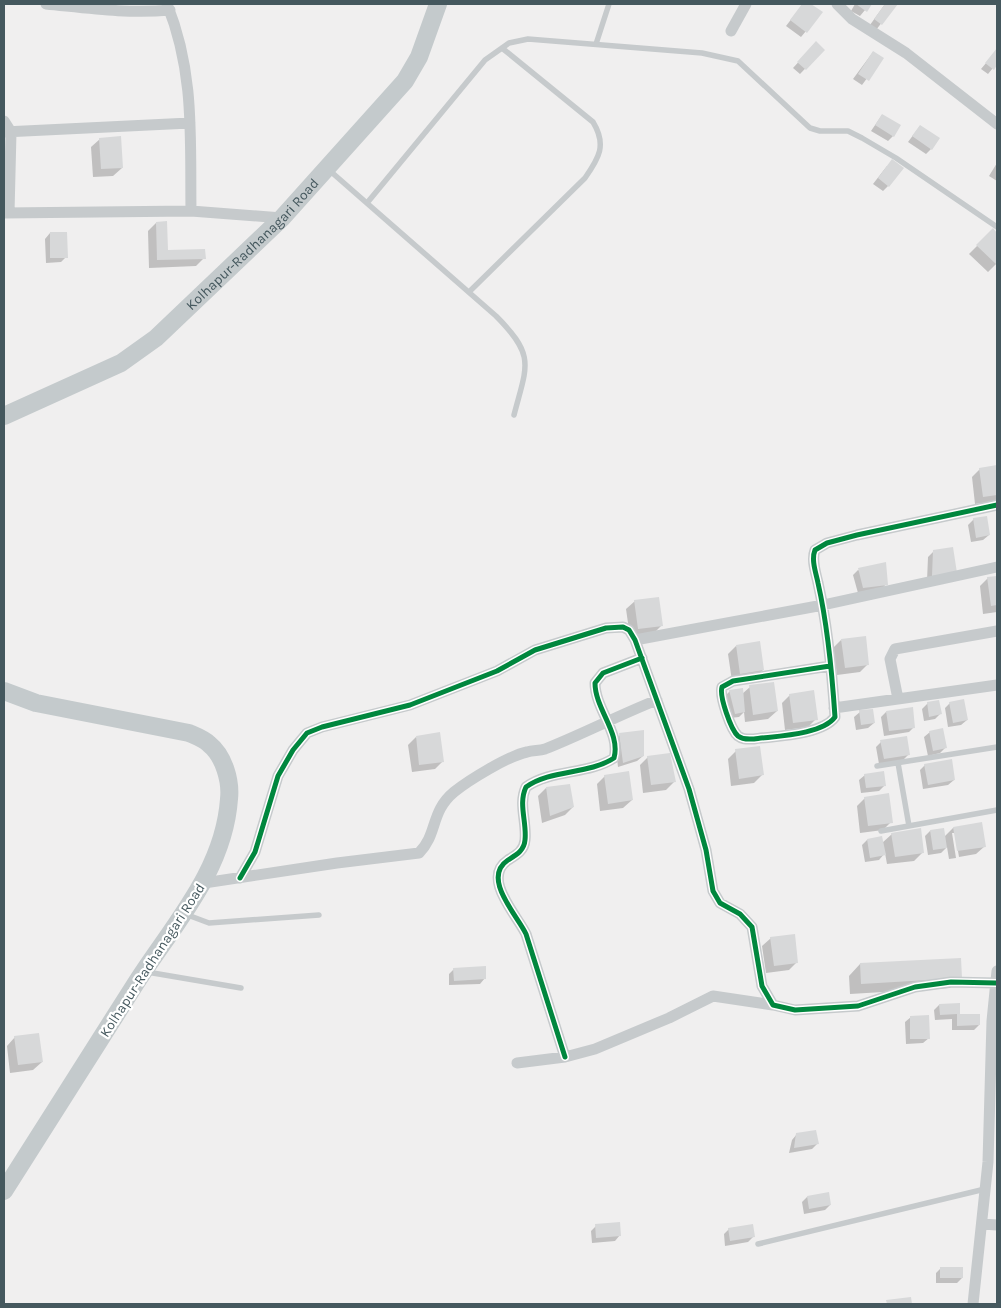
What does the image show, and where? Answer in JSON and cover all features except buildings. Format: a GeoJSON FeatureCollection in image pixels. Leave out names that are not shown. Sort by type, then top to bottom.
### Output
{"type":"FeatureCollection","features":[{"type":"Feature","properties":{"kind":"main road","name":"Kolhapur-Radhanagari Road"},"geometry":{"type":"LineString","coordinates":[[4,416],[121,364],[140,351],[190,308],[282,218],[405,81],[419,57],[438,4]]}},
{"type":"Feature","properties":{"kind":"main road","name":"Kolhapur-Radhanagari Road"},"geometry":{"type":"LineString","coordinates":[[4,691],[36,703],[189,733],[209,743],[219,755],[226,772],[230,798],[218,848],[204,883],[143,972],[4,1191]]}},
{"type":"Feature","properties":{"kind":"street"},"geometry":{"type":"LineString","coordinates":[[46,4],[148,12],[168,7],[183,49],[190,94],[191,211]]}},
{"type":"Feature","properties":{"kind":"street"},"geometry":{"type":"LineString","coordinates":[[732,31],[746,4]]}},
{"type":"Feature","properties":{"kind":"street"},"geometry":{"type":"LineString","coordinates":[[837,4],[852,18],[906,53],[997,124]]}},
{"type":"Feature","properties":{"kind":"street"},"geometry":{"type":"LineString","coordinates":[[4,121],[7,132],[6,213],[191,211],[282,218]]}},
{"type":"Feature","properties":{"kind":"street"},"geometry":{"type":"LineString","coordinates":[[7,132],[190,123]]}},
{"type":"Feature","properties":{"kind":"street"},"geometry":{"type":"LineString","coordinates":[[830,666],[733,681],[722,687],[721,697],[736,733],[744,740],[817,729],[831,722],[835,717],[830,666],[823,606],[814,563],[815,550],[827,543],[857,535],[997,505]]}},
{"type":"Feature","properties":{"kind":"street"},"geometry":{"type":"LineString","coordinates":[[635,640],[823,606],[997,567]]}},
{"type":"Feature","properties":{"kind":"street"},"geometry":{"type":"LineString","coordinates":[[240,878],[255,852],[278,776],[293,750],[307,733],[322,727],[410,705],[497,671],[535,650],[606,628],[623,627],[629,630],[635,640],[689,789],[706,850],[713,891],[720,903],[740,914],[752,926],[762,986],[773,1005]]}},
{"type":"Feature","properties":{"kind":"street"},"geometry":{"type":"LineString","coordinates":[[898,699],[890,658],[895,649],[997,631]]}},
{"type":"Feature","properties":{"kind":"street"},"geometry":{"type":"LineString","coordinates":[[565,1057],[526,934],[520,920],[503,899],[498,882],[502,866],[522,848],[525,840],[522,805],[526,787],[538,781],[594,767],[614,758],[615,742],[596,696],[597,678],[603,673],[642,658]]}},
{"type":"Feature","properties":{"kind":"street"},"geometry":{"type":"LineString","coordinates":[[834,708],[997,685]]}},
{"type":"Feature","properties":{"kind":"street"},"geometry":{"type":"LineString","coordinates":[[204,883],[337,862],[419,853],[428,844],[438,809],[454,792],[509,758],[527,752],[542,750],[605,720],[657,700]]}},
{"type":"Feature","properties":{"kind":"street"},"geometry":{"type":"LineString","coordinates":[[973,1304],[985,1189],[992,1082],[992,1020],[997,971]]}},
{"type":"Feature","properties":{"kind":"street"},"geometry":{"type":"LineString","coordinates":[[518,1064],[565,1057],[614,1042],[713,996],[795,1010],[858,1006],[915,987],[951,982],[996,983]]}},
{"type":"Feature","properties":{"kind":"street"},"geometry":{"type":"LineString","coordinates":[[982,1224],[997,1225]]}},
{"type":"Feature","properties":{"kind":"lane"},"geometry":{"type":"LineString","coordinates":[[596,44],[609,4]]}},
{"type":"Feature","properties":{"kind":"lane"},"geometry":{"type":"LineString","coordinates":[[367,203],[484,60],[510,43],[528,39],[702,53],[738,61],[810,128],[820,132],[848,131],[862,138],[896,158],[997,227]]}},
{"type":"Feature","properties":{"kind":"lane"},"geometry":{"type":"LineString","coordinates":[[469,292],[585,178],[596,163],[601,144],[600,133],[593,122],[502,48]]}},
{"type":"Feature","properties":{"kind":"lane"},"geometry":{"type":"LineString","coordinates":[[327,169],[506,325],[524,350],[526,369],[514,416]]}},
{"type":"Feature","properties":{"kind":"lane"},"geometry":{"type":"LineString","coordinates":[[877,766],[997,747]]}},
{"type":"Feature","properties":{"kind":"lane"},"geometry":{"type":"LineString","coordinates":[[898,763],[909,826]]}},
{"type":"Feature","properties":{"kind":"lane"},"geometry":{"type":"LineString","coordinates":[[881,831],[997,810]]}},
{"type":"Feature","properties":{"kind":"lane"},"geometry":{"type":"LineString","coordinates":[[183,913],[209,923],[318,915]]}},
{"type":"Feature","properties":{"kind":"lane"},"geometry":{"type":"LineString","coordinates":[[143,972],[241,988]]}},
{"type":"Feature","properties":{"kind":"lane"},"geometry":{"type":"LineString","coordinates":[[758,1244],[985,1189]]}},
{"type":"Feature","properties":{"kind":"cycle path"},"geometry":{"type":"LineString","coordinates":[[830,666],[733,681],[722,687],[724,705],[735,733],[744,739],[798,734],[820,728],[835,717],[827,633],[814,562],[815,550],[827,543],[857,535],[997,505]]}},
{"type":"Feature","properties":{"kind":"cycle path"},"geometry":{"type":"LineString","coordinates":[[240,878],[255,852],[278,776],[293,750],[307,733],[322,727],[410,705],[497,671],[535,650],[606,628],[623,627],[629,630],[635,640],[689,789],[706,850],[713,891],[720,903],[740,914],[752,927],[762,986],[773,1005],[795,1010],[858,1006],[915,987],[951,982],[996,983]]}},
{"type":"Feature","properties":{"kind":"cycle path"},"geometry":{"type":"LineString","coordinates":[[565,1057],[526,934],[504,897],[499,886],[498,876],[501,868],[519,852],[524,844],[523,800],[526,787],[547,777],[593,767],[614,758],[614,739],[599,702],[595,683],[603,673],[642,658]]}}]}
